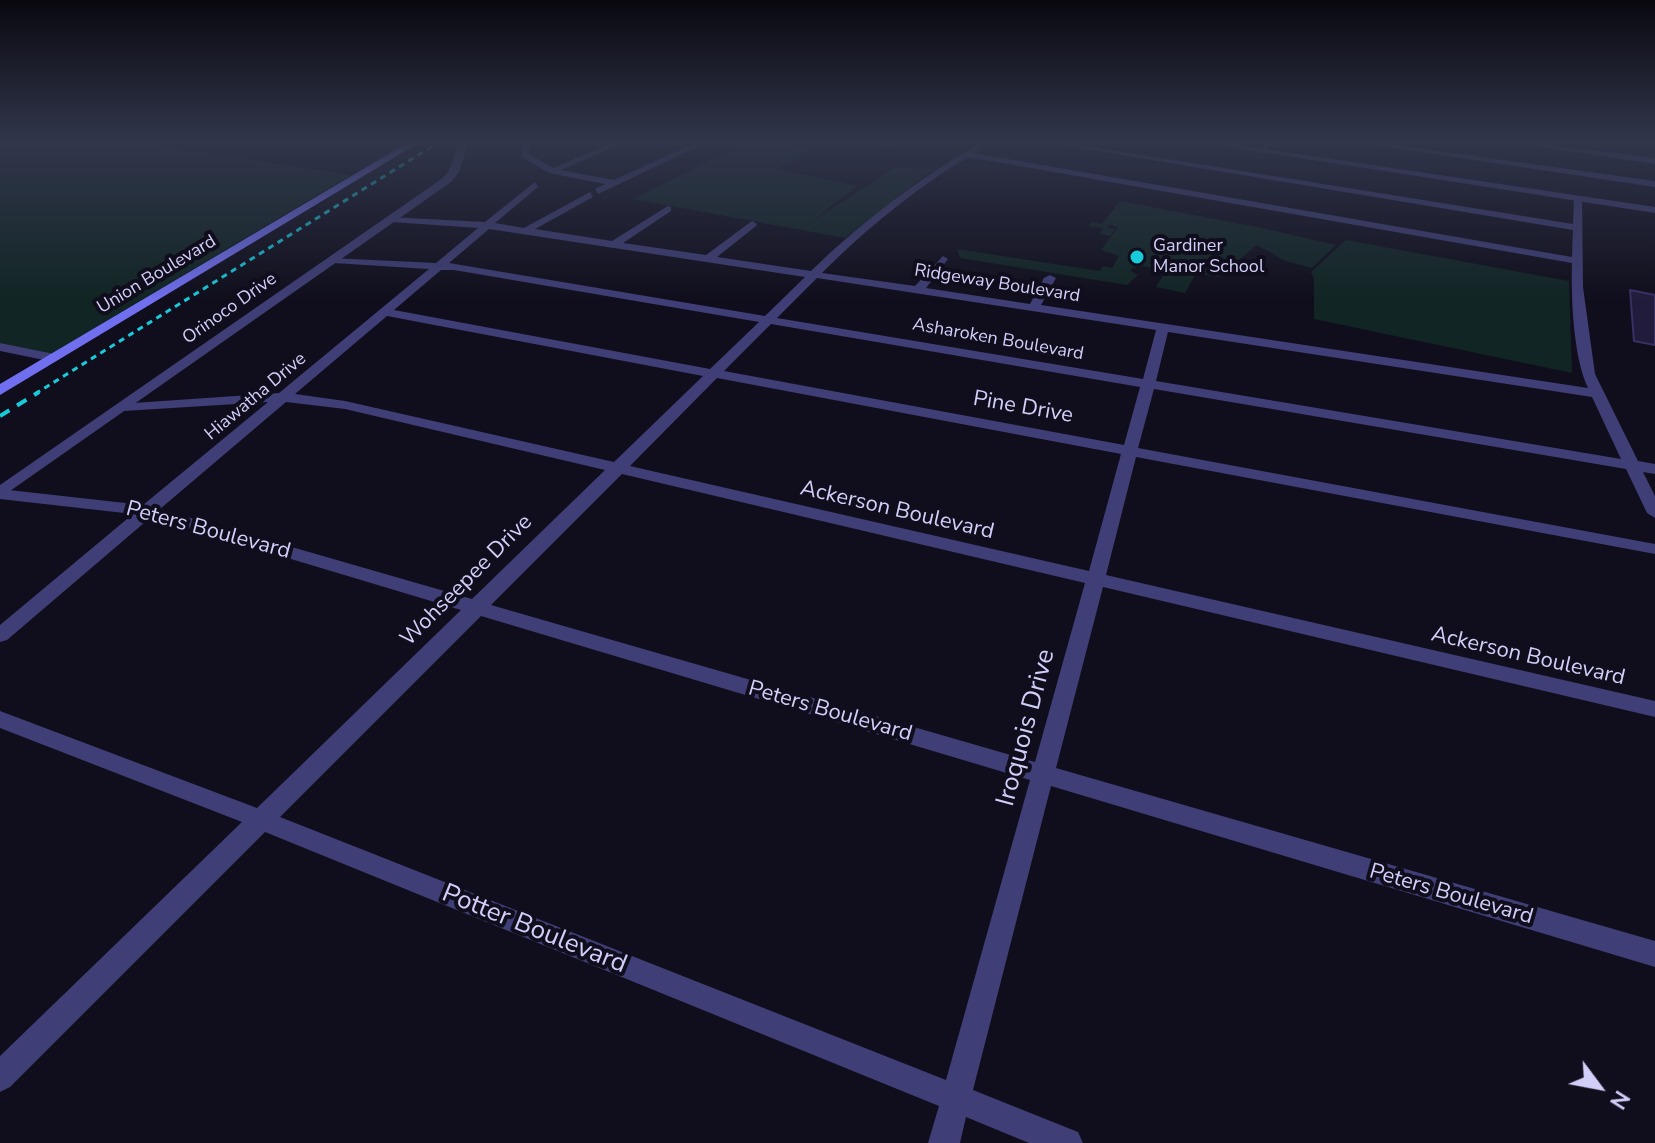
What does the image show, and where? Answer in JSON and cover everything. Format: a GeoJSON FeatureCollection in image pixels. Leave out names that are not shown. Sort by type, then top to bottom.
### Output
{"type":"FeatureCollection","features":[{"type":"Feature","properties":{"kind":"main road","name":"Union Boulevard"},"geometry":{"type":"LineString","coordinates":[[0,390],[326,195]]}},
{"type":"Feature","properties":{"kind":"street","name":"Orinoco Drive"},"geometry":{"type":"LineString","coordinates":[[0,494],[425,195]]}},
{"type":"Feature","properties":{"kind":"street","name":"Hiawatha Drive"},"geometry":{"type":"LineString","coordinates":[[0,635],[522,195]]}},
{"type":"Feature","properties":{"kind":"street"},"geometry":{"type":"LineString","coordinates":[[525,231],[590,195]]}},
{"type":"Feature","properties":{"kind":"street","name":"Wohseepee Drive"},"geometry":{"type":"LineString","coordinates":[[0,1077],[846,243],[910,195]]}},
{"type":"Feature","properties":{"kind":"street"},"geometry":{"type":"LineString","coordinates":[[1202,195],[1578,261]]}},
{"type":"Feature","properties":{"kind":"street"},"geometry":{"type":"LineString","coordinates":[[1377,195],[1579,228]]}},
{"type":"Feature","properties":{"kind":"street"},"geometry":{"type":"LineString","coordinates":[[1557,195],[1655,210]]}},
{"type":"Feature","properties":{"kind":"street"},"geometry":{"type":"LineString","coordinates":[[1579,199],[1577,287],[1588,374],[1655,513]]}},
{"type":"Feature","properties":{"kind":"street"},"geometry":{"type":"LineString","coordinates":[[614,244],[668,209]]}},
{"type":"Feature","properties":{"kind":"street","name":"Ridgeway Boulevard"},"geometry":{"type":"LineString","coordinates":[[392,219],[486,225],[1596,393]]}},
{"type":"Feature","properties":{"kind":"street"},"geometry":{"type":"LineString","coordinates":[[708,259],[752,224]]}},
{"type":"Feature","properties":{"kind":"street"},"geometry":{"type":"LineString","coordinates":[[918,290],[943,259]]}},
{"type":"Feature","properties":{"kind":"street","name":"Asharoken Boulevard"},"geometry":{"type":"LineString","coordinates":[[334,260],[439,266],[1655,469]]}},
{"type":"Feature","properties":{"kind":"street"},"geometry":{"type":"LineString","coordinates":[[1034,308],[1050,278]]}},
{"type":"Feature","properties":{"kind":"street","name":"Pine Drive"},"geometry":{"type":"LineString","coordinates":[[384,312],[1655,549]]}},
{"type":"Feature","properties":{"kind":"street","name":"Iroquois Drive"},"geometry":{"type":"LineString","coordinates":[[944,1143],[1163,328]]}},
{"type":"Feature","properties":{"kind":"street"},"geometry":{"type":"LineString","coordinates":[[0,347],[54,358]]}},
{"type":"Feature","properties":{"kind":"street","name":"Ackerson Boulevard"},"geometry":{"type":"LineString","coordinates":[[124,407],[284,397],[345,405],[1655,709]]}},
{"type":"Feature","properties":{"kind":"street","name":"Peters Boulevard"},"geometry":{"type":"LineString","coordinates":[[0,494],[149,511],[1655,954]]}},
{"type":"Feature","properties":{"kind":"street","name":"Potter Boulevard"},"geometry":{"type":"LineString","coordinates":[[0,719],[260,819],[1067,1143]]}},
{"type":"Feature","properties":{"kind":"green space"},"geometry":{"type":"Polygon","coordinates":[[[0,195],[317,195],[49,355],[0,343],[0,195]]]}},
{"type":"Feature","properties":{"kind":"green space"},"geometry":{"type":"Polygon","coordinates":[[[640,195],[846,195],[812,221],[852,195],[900,195],[845,238],[633,199],[640,195]]]}},
{"type":"Feature","properties":{"kind":"green space"},"geometry":{"type":"Polygon","coordinates":[[[1120,201],[1336,245],[1312,268],[1285,261],[1257,245],[1218,277],[1196,273],[1185,293],[1156,287],[1166,271],[1143,266],[1132,268],[1131,271],[1138,275],[1127,285],[960,258],[957,249],[1100,271],[1103,266],[1112,268],[1119,256],[1101,250],[1118,227],[1109,225],[1107,228],[1115,229],[1110,236],[1100,234],[1103,228],[1089,226],[1091,222],[1102,224],[1120,201]]]}},
{"type":"Feature","properties":{"kind":"green space"},"geometry":{"type":"Polygon","coordinates":[[[1346,240],[1569,281],[1572,373],[1314,319],[1314,279],[1311,272],[1346,240]]]}},
{"type":"Feature","properties":{"kind":"building"},"geometry":{"type":"Polygon","coordinates":[[[1630,290],[1655,295],[1655,345],[1634,341],[1630,290]]]}},
{"type":"Feature","properties":{"kind":"railway"},"geometry":{"type":"LineString","coordinates":[[35,394],[353,195]]}},
{"type":"Feature","properties":{"kind":"railway"},"geometry":{"type":"LineString","coordinates":[[0,416],[39,392]]}},
{"type":"Feature","properties":{"kind":"place","name":"Gardiner Manor School"},"geometry":{"type":"Point","coordinates":[1137,257]}}]}
